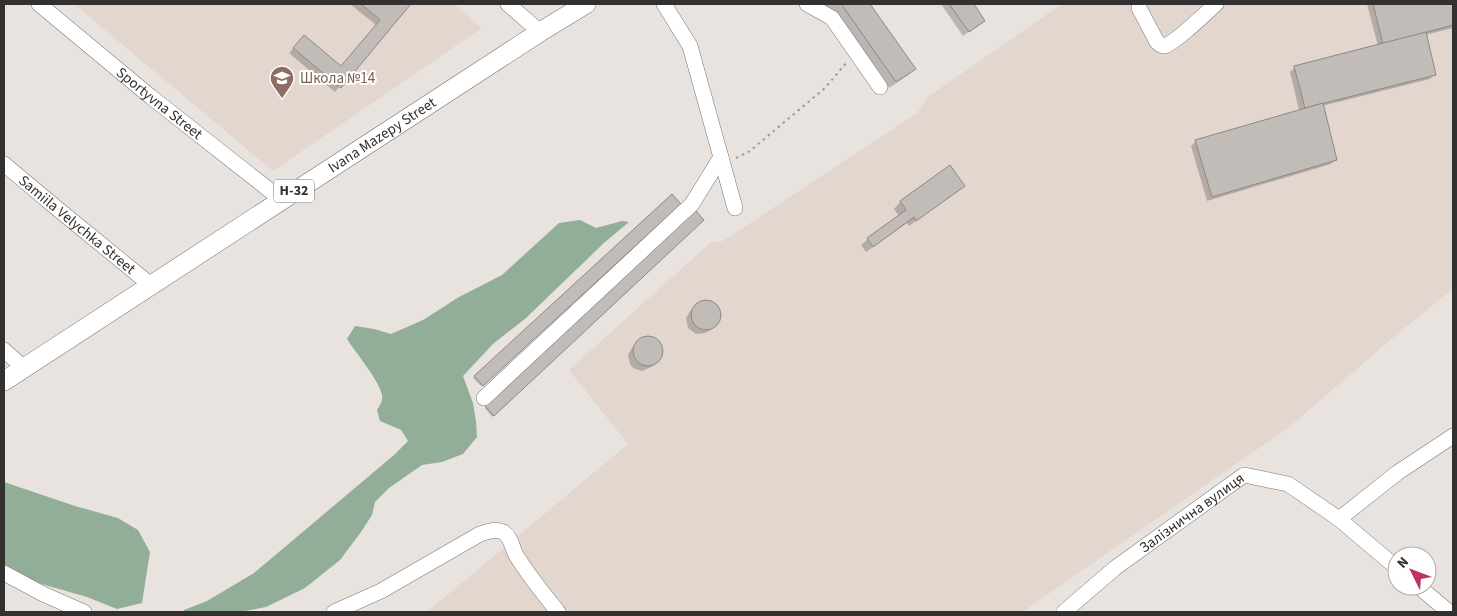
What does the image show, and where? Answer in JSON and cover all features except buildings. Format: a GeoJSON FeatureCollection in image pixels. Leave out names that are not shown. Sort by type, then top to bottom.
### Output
{"type":"FeatureCollection","features":[{"type":"Feature","properties":{"kind":"main road","name":"Ivana Mazepy Street"},"geometry":{"type":"LineString","coordinates":[[4,381],[540,32],[586,4]]}},
{"type":"Feature","properties":{"kind":"street","name":"Sportyvna Street"},"geometry":{"type":"LineString","coordinates":[[39,4],[151,97],[282,200]]}},
{"type":"Feature","properties":{"kind":"street"},"geometry":{"type":"LineString","coordinates":[[508,4],[540,32]]}},
{"type":"Feature","properties":{"kind":"street"},"geometry":{"type":"LineString","coordinates":[[664,4],[690,46],[735,208]]}},
{"type":"Feature","properties":{"kind":"street"},"geometry":{"type":"LineString","coordinates":[[807,4],[832,18],[880,88]]}},
{"type":"Feature","properties":{"kind":"street"},"geometry":{"type":"LineString","coordinates":[[1139,8],[1157,42],[1164,46],[1190,28],[1216,4]]}},
{"type":"Feature","properties":{"kind":"street"},"geometry":{"type":"LineString","coordinates":[[484,398],[692,204],[722,161]]}},
{"type":"Feature","properties":{"kind":"street","name":"Samiila Velychka Street"},"geometry":{"type":"LineString","coordinates":[[4,164],[152,286]]}},
{"type":"Feature","properties":{"kind":"street"},"geometry":{"type":"LineString","coordinates":[[4,350],[24,368]]}},
{"type":"Feature","properties":{"kind":"street"},"geometry":{"type":"LineString","coordinates":[[1339,519],[1397,473],[1453,436]]}},
{"type":"Feature","properties":{"kind":"street","name":"Залізнична вулиця"},"geometry":{"type":"LineString","coordinates":[[1064,612],[1115,568],[1244,475],[1288,484],[1339,519],[1387,560]]}},
{"type":"Feature","properties":{"kind":"street"},"geometry":{"type":"LineString","coordinates":[[334,612],[381,591],[480,534],[494,530],[504,532],[530,576],[558,612]]}},
{"type":"Feature","properties":{"kind":"street"},"geometry":{"type":"LineString","coordinates":[[4,574],[84,612]]}},
{"type":"Feature","properties":{"kind":"street"},"geometry":{"type":"LineString","coordinates":[[1430,596],[1449,612]]}},
{"type":"Feature","properties":{"kind":"path"},"geometry":{"type":"LineString","coordinates":[[722,161],[750,151],[825,88],[855,52]]}},
{"type":"Feature","properties":{"kind":"shaded area","name":"Школа №14"},"geometry":{"type":"Polygon","coordinates":[[[74,4],[454,4],[482,28],[273,171],[74,4]]]}},
{"type":"Feature","properties":{"kind":"shaded area"},"geometry":{"type":"Polygon","coordinates":[[[1062,4],[1453,4],[1453,289],[1402,330],[1288,428],[1022,612],[427,612],[628,444],[569,370],[711,242],[723,241],[917,113],[929,96],[1062,4]]]}},
{"type":"Feature","properties":{"kind":"green space"},"geometry":{"type":"Polygon","coordinates":[[[580,220],[596,228],[622,221],[629,222],[605,242],[526,318],[493,344],[463,376],[473,403],[477,437],[463,454],[442,462],[422,465],[389,488],[375,502],[372,515],[340,560],[305,588],[266,607],[240,612],[184,612],[184,610],[207,601],[254,573],[394,455],[408,441],[401,430],[380,421],[377,410],[381,404],[382,395],[379,386],[347,339],[355,326],[391,334],[423,320],[459,297],[502,275],[559,223],[580,220]]]}},
{"type":"Feature","properties":{"kind":"green space"},"geometry":{"type":"Polygon","coordinates":[[[4,482],[75,506],[118,518],[138,530],[150,552],[142,603],[117,609],[87,597],[38,583],[4,567],[4,482]]]}},
{"type":"Feature","properties":{"kind":"place","name":"Школа №14"},"geometry":{"type":"Point","coordinates":[282,99]}}]}
